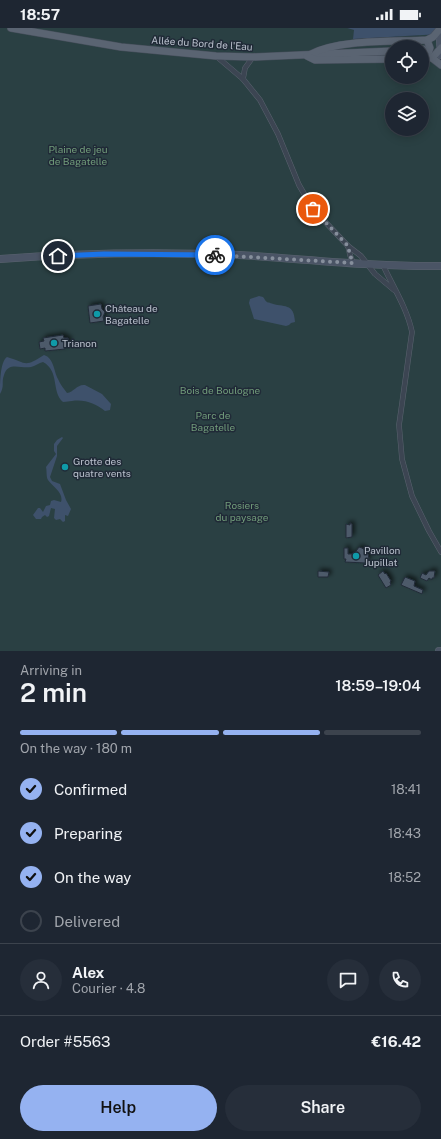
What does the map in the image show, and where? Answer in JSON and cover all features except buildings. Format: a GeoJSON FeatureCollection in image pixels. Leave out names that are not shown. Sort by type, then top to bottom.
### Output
{"type":"FeatureCollection","features":[{"type":"Feature","properties":{"kind":"main road","name":"Allée du Bord de l'Eau"},"geometry":{"type":"LineString","coordinates":[[11,28],[121,47],[216,56],[307,56],[385,51]]}},
{"type":"Feature","properties":{"kind":"main road"},"geometry":{"type":"LineString","coordinates":[[307,56],[319,50],[355,43],[436,34],[429,51]]}},
{"type":"Feature","properties":{"kind":"main road"},"geometry":{"type":"LineString","coordinates":[[429,56],[441,52]]}},
{"type":"Feature","properties":{"kind":"main road"},"geometry":{"type":"LineString","coordinates":[[307,56],[315,60],[385,58]]}},
{"type":"Feature","properties":{"kind":"main road"},"geometry":{"type":"LineString","coordinates":[[429,58],[441,65]]}},
{"type":"Feature","properties":{"kind":"street"},"geometry":{"type":"LineString","coordinates":[[436,34],[441,52]]}},
{"type":"Feature","properties":{"kind":"street"},"geometry":{"type":"LineString","coordinates":[[216,56],[243,79],[255,92],[278,134],[299,185],[313,209],[348,246],[361,256],[375,274],[395,291]]}},
{"type":"Feature","properties":{"kind":"street"},"geometry":{"type":"LineString","coordinates":[[243,79],[245,68],[253,57]]}},
{"type":"Feature","properties":{"kind":"street"},"geometry":{"type":"LineString","coordinates":[[348,246],[353,263]]}},
{"type":"Feature","properties":{"kind":"street"},"geometry":{"type":"LineString","coordinates":[[0,259],[104,254],[238,255],[382,265],[441,266]]}},
{"type":"Feature","properties":{"kind":"street"},"geometry":{"type":"LineString","coordinates":[[382,265],[405,308],[412,332],[399,425],[402,459],[412,496],[441,552]]}},
{"type":"Feature","properties":{"kind":"green space","name":"Bois de Boulogne"},"geometry":{"type":"Polygon","coordinates":[[[0,28],[347,28],[355,30],[353,39],[435,34],[441,71],[441,651],[0,651],[0,28]]]}},
{"type":"Feature","properties":{"kind":"water"},"geometry":{"type":"Polygon","coordinates":[[[347,28],[441,28],[441,34],[353,39],[354,30],[347,28]]]}},
{"type":"Feature","properties":{"kind":"water"},"geometry":{"type":"Polygon","coordinates":[[[259,296],[263,297],[267,302],[287,307],[293,311],[295,322],[286,326],[254,319],[249,303],[250,299],[259,296]]]}},
{"type":"Feature","properties":{"kind":"water"},"geometry":{"type":"Polygon","coordinates":[[[44,355],[52,362],[59,381],[67,393],[82,385],[85,385],[102,394],[111,404],[110,410],[105,411],[86,401],[63,402],[57,393],[52,371],[43,362],[31,367],[15,366],[8,368],[4,375],[0,394],[2,368],[7,357],[29,363],[44,355]]]}},
{"type":"Feature","properties":{"kind":"water"},"geometry":{"type":"Polygon","coordinates":[[[62,437],[63,438],[57,446],[57,456],[50,477],[52,481],[60,484],[71,509],[68,516],[65,515],[65,521],[63,522],[60,519],[56,520],[54,518],[55,509],[51,508],[49,516],[47,517],[45,515],[41,519],[36,519],[33,515],[38,508],[40,508],[43,512],[46,506],[50,505],[51,501],[54,500],[61,502],[62,499],[58,490],[47,479],[46,467],[56,454],[54,451],[54,444],[62,437]]]}},
{"type":"Feature","properties":{"kind":"way so far"},"geometry":{"type":"LineString","coordinates":[[215,255],[238,255],[353,263],[348,246],[313,209]]}},
{"type":"Feature","properties":{"kind":"place","name":"Château de Bagatelle"},"geometry":{"type":"Point","coordinates":[97,314]}},
{"type":"Feature","properties":{"kind":"place","name":"Trianon"},"geometry":{"type":"Point","coordinates":[54,343]}},
{"type":"Feature","properties":{"kind":"place","name":"Grotte des quatre vents"},"geometry":{"type":"Point","coordinates":[65,467]}},
{"type":"Feature","properties":{"kind":"place","name":"Pavillon Jupillat"},"geometry":{"type":"Point","coordinates":[356,556]}},
{"type":"Feature","properties":{"kind":"route"},"geometry":{"type":"LineString","coordinates":[[58,256],[104,254],[215,255]]}},
{"type":"Feature","properties":{"kind":"park label","name":"Plaine de jeu de Bagatelle"},"geometry":{"type":"Point","coordinates":[78,154]}},
{"type":"Feature","properties":{"kind":"park label","name":"Parc de Bagatelle"},"geometry":{"type":"Point","coordinates":[213,420]}},
{"type":"Feature","properties":{"kind":"park label","name":"Rosiers du paysage"},"geometry":{"type":"Point","coordinates":[242,510]}}]}
